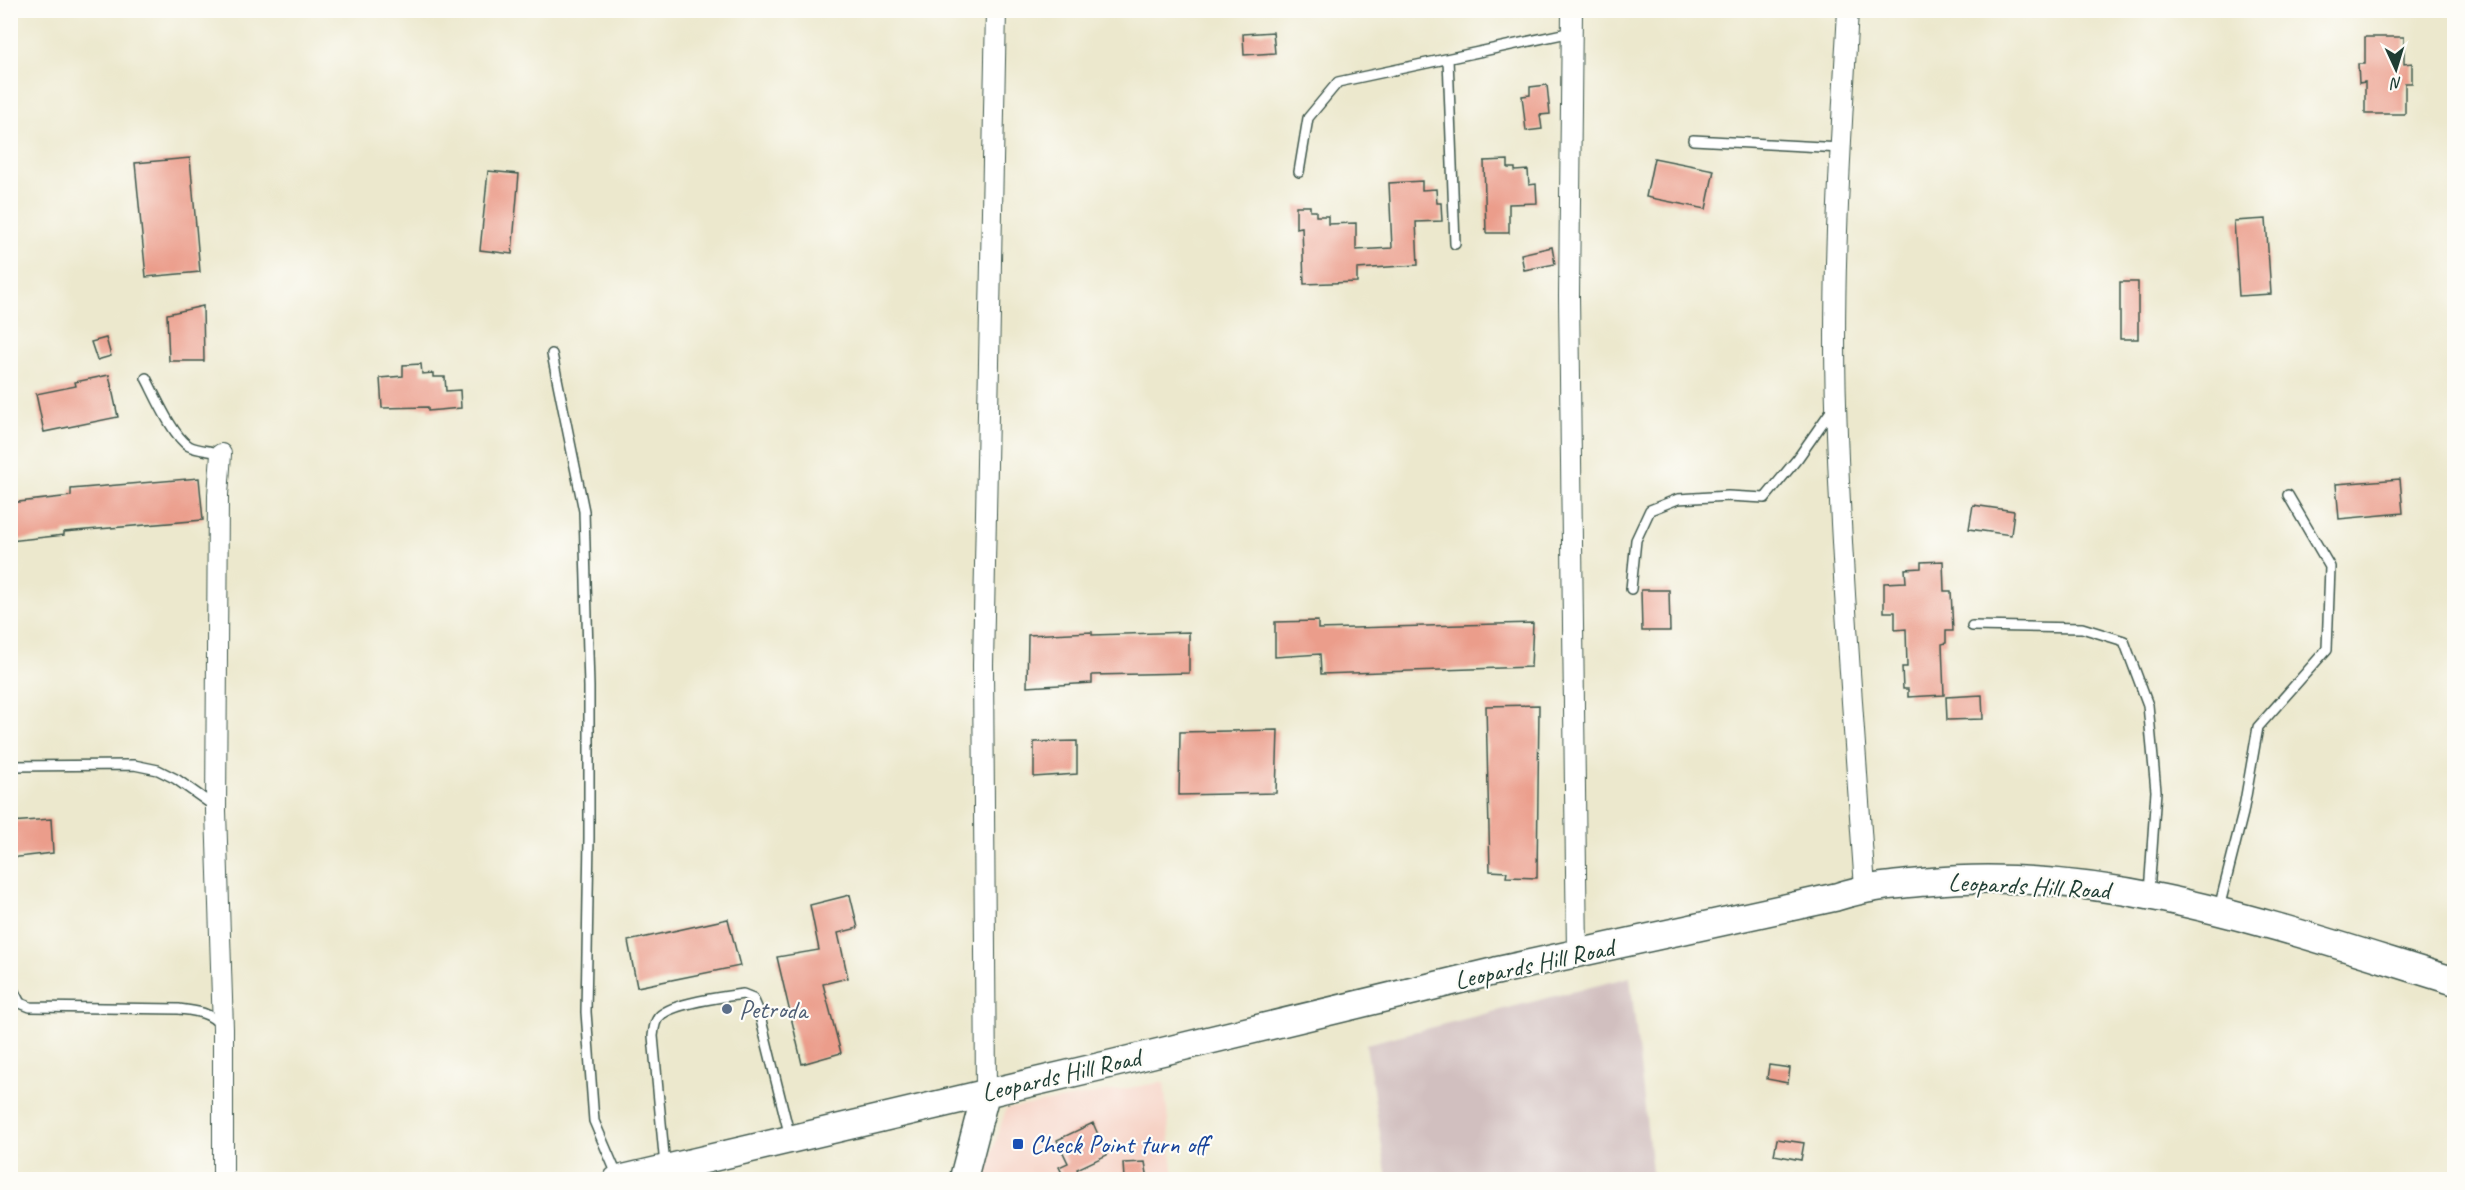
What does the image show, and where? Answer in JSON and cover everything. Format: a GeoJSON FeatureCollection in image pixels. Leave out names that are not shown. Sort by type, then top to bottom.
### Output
{"type":"FeatureCollection","features":[{"type":"Feature","properties":{"kind":"main road","name":"Leopards Hill Road"},"geometry":{"type":"LineString","coordinates":[[618,1179],[1496,971],[1836,897],[1865,888],[1975,879],[2062,882],[2218,910],[2454,981]]}},
{"type":"Feature","properties":{"kind":"main road"},"geometry":{"type":"LineString","coordinates":[[963,1179],[986,1092]]}},
{"type":"Feature","properties":{"kind":"street"},"geometry":{"type":"LineString","coordinates":[[986,1092],[983,664],[996,10]]}},
{"type":"Feature","properties":{"kind":"street"},"geometry":{"type":"LineString","coordinates":[[1572,10],[1569,296],[1577,954]]}},
{"type":"Feature","properties":{"kind":"street"},"geometry":{"type":"LineString","coordinates":[[1848,10],[1835,273],[1836,404],[1850,668],[1865,888]]}},
{"type":"Feature","properties":{"kind":"street"},"geometry":{"type":"LineString","coordinates":[[221,454],[218,495],[216,811],[223,1029],[223,1179]]}},
{"type":"Feature","properties":{"kind":"lane"},"geometry":{"type":"LineString","coordinates":[[1299,171],[1308,118],[1338,82],[1572,32]]}},
{"type":"Feature","properties":{"kind":"lane"},"geometry":{"type":"LineString","coordinates":[[1448,58],[1455,244]]}},
{"type":"Feature","properties":{"kind":"lane"},"geometry":{"type":"LineString","coordinates":[[1693,140],[1841,148]]}},
{"type":"Feature","properties":{"kind":"lane"},"geometry":{"type":"LineString","coordinates":[[552,354],[584,511],[590,838],[586,1012],[593,1110],[594,1121],[618,1179]]}},
{"type":"Feature","properties":{"kind":"lane"},"geometry":{"type":"LineString","coordinates":[[146,378],[176,432],[186,444],[196,449],[209,449],[221,454]]}},
{"type":"Feature","properties":{"kind":"lane"},"geometry":{"type":"LineString","coordinates":[[1631,589],[1635,540],[1650,510],[1678,499],[1728,496],[1765,498],[1798,458],[1836,404]]}},
{"type":"Feature","properties":{"kind":"lane"},"geometry":{"type":"LineString","coordinates":[[2218,910],[2243,813],[2258,728],[2327,649],[2331,567],[2289,495]]}},
{"type":"Feature","properties":{"kind":"lane"},"geometry":{"type":"LineString","coordinates":[[1972,626],[2082,628],[2124,641],[2148,705],[2156,791],[2149,896]]}},
{"type":"Feature","properties":{"kind":"lane"},"geometry":{"type":"LineString","coordinates":[[10,766],[134,765],[150,768],[176,779],[198,793],[214,804],[216,811]]}},
{"type":"Feature","properties":{"kind":"lane"},"geometry":{"type":"LineString","coordinates":[[10,984],[20,1003],[30,1007],[198,1012],[214,1018],[223,1029]]}},
{"type":"Feature","properties":{"kind":"lane"},"geometry":{"type":"LineString","coordinates":[[666,1168],[653,1036],[654,1025],[659,1016],[673,1008],[743,994],[753,998],[790,1139]]}},
{"type":"Feature","properties":{"kind":"shaded area"},"geometry":{"type":"Polygon","coordinates":[[[1630,977],[1653,1179],[1387,1179],[1366,1044],[1630,977]]]}},
{"type":"Feature","properties":{"kind":"shaded area"},"geometry":{"type":"Polygon","coordinates":[[[1164,1082],[1174,1179],[983,1180],[1006,1109],[1164,1082]]]}},
{"type":"Feature","properties":{"kind":"building"},"geometry":{"type":"Polygon","coordinates":[[[1273,32],[1275,53],[1244,55],[1243,34],[1273,32]]]}},
{"type":"Feature","properties":{"kind":"building"},"geometry":{"type":"Polygon","coordinates":[[[2365,37],[2404,37],[2404,64],[2412,63],[2412,83],[2405,83],[2405,114],[2365,114],[2365,82],[2359,83],[2358,64],[2365,64],[2365,37]]]}},
{"type":"Feature","properties":{"kind":"building"},"geometry":{"type":"Polygon","coordinates":[[[1547,85],[1550,114],[1540,115],[1542,129],[1526,131],[1522,96],[1530,95],[1530,87],[1547,85]]]}},
{"type":"Feature","properties":{"kind":"building"},"geometry":{"type":"Polygon","coordinates":[[[190,158],[200,272],[146,277],[135,163],[190,158]]]}},
{"type":"Feature","properties":{"kind":"building"},"geometry":{"type":"Polygon","coordinates":[[[1654,158],[1714,170],[1706,209],[1646,197],[1654,158]]]}},
{"type":"Feature","properties":{"kind":"building"},"geometry":{"type":"Polygon","coordinates":[[[1508,160],[1508,168],[1515,168],[1515,171],[1528,170],[1529,185],[1536,184],[1537,203],[1509,204],[1509,233],[1486,233],[1484,161],[1508,160]]]}},
{"type":"Feature","properties":{"kind":"building"},"geometry":{"type":"Polygon","coordinates":[[[488,171],[519,174],[512,254],[480,250],[488,171]]]}},
{"type":"Feature","properties":{"kind":"building"},"geometry":{"type":"Polygon","coordinates":[[[1422,181],[1422,190],[1436,189],[1437,203],[1441,203],[1442,221],[1416,222],[1418,265],[1357,269],[1357,282],[1304,284],[1302,227],[1296,228],[1296,206],[1310,206],[1310,211],[1316,211],[1316,216],[1328,216],[1328,224],[1356,223],[1356,250],[1392,248],[1389,183],[1422,181]]]}},
{"type":"Feature","properties":{"kind":"building"},"geometry":{"type":"Polygon","coordinates":[[[2266,219],[2271,294],[2239,296],[2234,221],[2266,219]]]}},
{"type":"Feature","properties":{"kind":"building"},"geometry":{"type":"Polygon","coordinates":[[[1552,247],[1555,264],[1524,270],[1521,254],[1552,247]]]}},
{"type":"Feature","properties":{"kind":"building"},"geometry":{"type":"Polygon","coordinates":[[[2120,282],[2138,282],[2138,339],[2120,339],[2120,282]]]}},
{"type":"Feature","properties":{"kind":"building"},"geometry":{"type":"Polygon","coordinates":[[[203,306],[204,361],[169,361],[167,314],[203,306]]]}},
{"type":"Feature","properties":{"kind":"building"},"geometry":{"type":"Polygon","coordinates":[[[106,338],[111,356],[97,360],[91,342],[106,338]]]}},
{"type":"Feature","properties":{"kind":"building"},"geometry":{"type":"Polygon","coordinates":[[[421,364],[422,374],[433,373],[433,377],[445,377],[446,391],[460,390],[461,408],[428,411],[428,407],[382,408],[380,378],[403,376],[403,365],[421,364]]]}},
{"type":"Feature","properties":{"kind":"building"},"geometry":{"type":"Polygon","coordinates":[[[109,375],[118,417],[44,432],[36,394],[76,386],[75,382],[109,375]]]}},
{"type":"Feature","properties":{"kind":"building"},"geometry":{"type":"Polygon","coordinates":[[[199,478],[203,520],[64,532],[64,535],[10,541],[10,503],[71,496],[71,489],[199,478]]]}},
{"type":"Feature","properties":{"kind":"building"},"geometry":{"type":"Polygon","coordinates":[[[2400,479],[2403,513],[2339,519],[2336,484],[2400,479]]]}},
{"type":"Feature","properties":{"kind":"building"},"geometry":{"type":"Polygon","coordinates":[[[1973,505],[2014,511],[2011,535],[1969,529],[1973,505]]]}},
{"type":"Feature","properties":{"kind":"building"},"geometry":{"type":"Polygon","coordinates":[[[1943,561],[1944,591],[1951,591],[1953,631],[1946,631],[1946,643],[1942,644],[1944,695],[1908,697],[1908,689],[1903,689],[1902,667],[1907,667],[1906,629],[1895,630],[1895,612],[1884,612],[1884,583],[1906,582],[1905,569],[1921,568],[1921,562],[1943,561]]]}},
{"type":"Feature","properties":{"kind":"building"},"geometry":{"type":"Polygon","coordinates":[[[1641,590],[1669,590],[1670,631],[1642,631],[1641,590]]]}},
{"type":"Feature","properties":{"kind":"building"},"geometry":{"type":"Polygon","coordinates":[[[1318,621],[1318,629],[1533,623],[1531,667],[1321,674],[1320,654],[1275,657],[1275,622],[1318,621]]]}},
{"type":"Feature","properties":{"kind":"building"},"geometry":{"type":"Polygon","coordinates":[[[1092,632],[1092,635],[1189,632],[1189,673],[1092,675],[1092,683],[1027,687],[1028,635],[1092,632]]]}},
{"type":"Feature","properties":{"kind":"building"},"geometry":{"type":"Polygon","coordinates":[[[1982,695],[1983,719],[1947,720],[1946,697],[1982,695]]]}},
{"type":"Feature","properties":{"kind":"building"},"geometry":{"type":"Polygon","coordinates":[[[1539,705],[1537,878],[1506,877],[1507,872],[1490,871],[1486,706],[1539,705]]]}},
{"type":"Feature","properties":{"kind":"building"},"geometry":{"type":"Polygon","coordinates":[[[1278,730],[1276,793],[1179,795],[1180,732],[1278,730]]]}},
{"type":"Feature","properties":{"kind":"building"},"geometry":{"type":"Polygon","coordinates":[[[1077,741],[1077,774],[1034,777],[1034,742],[1077,741]]]}},
{"type":"Feature","properties":{"kind":"building"},"geometry":{"type":"Polygon","coordinates":[[[51,819],[53,853],[10,858],[10,822],[51,819]]]}},
{"type":"Feature","properties":{"kind":"building"},"geometry":{"type":"Polygon","coordinates":[[[850,895],[858,928],[838,933],[848,978],[823,984],[841,1053],[802,1064],[777,957],[819,950],[810,905],[850,895]]]}},
{"type":"Feature","properties":{"kind":"building"},"geometry":{"type":"Polygon","coordinates":[[[728,919],[740,966],[637,987],[628,941],[728,919]]]}},
{"type":"Feature","properties":{"kind":"building"},"geometry":{"type":"Polygon","coordinates":[[[1769,1065],[1790,1068],[1788,1083],[1767,1079],[1769,1065]]]}},
{"type":"Feature","properties":{"kind":"building"},"geometry":{"type":"Polygon","coordinates":[[[1093,1123],[1107,1155],[1077,1169],[1082,1179],[1065,1179],[1059,1167],[1068,1163],[1057,1140],[1093,1123]]]}},
{"type":"Feature","properties":{"kind":"building"},"geometry":{"type":"Polygon","coordinates":[[[1777,1139],[1804,1143],[1801,1160],[1774,1155],[1777,1139]]]}},
{"type":"Feature","properties":{"kind":"building"},"geometry":{"type":"Polygon","coordinates":[[[1145,1162],[1148,1179],[1124,1179],[1123,1163],[1145,1162]]]}},
{"type":"Feature","properties":{"kind":"place","name":"Petroda"},"geometry":{"type":"Point","coordinates":[727,1009]}},
{"type":"Feature","properties":{"kind":"place","name":"Check Point turn off"},"geometry":{"type":"Point","coordinates":[1018,1144]}}]}
